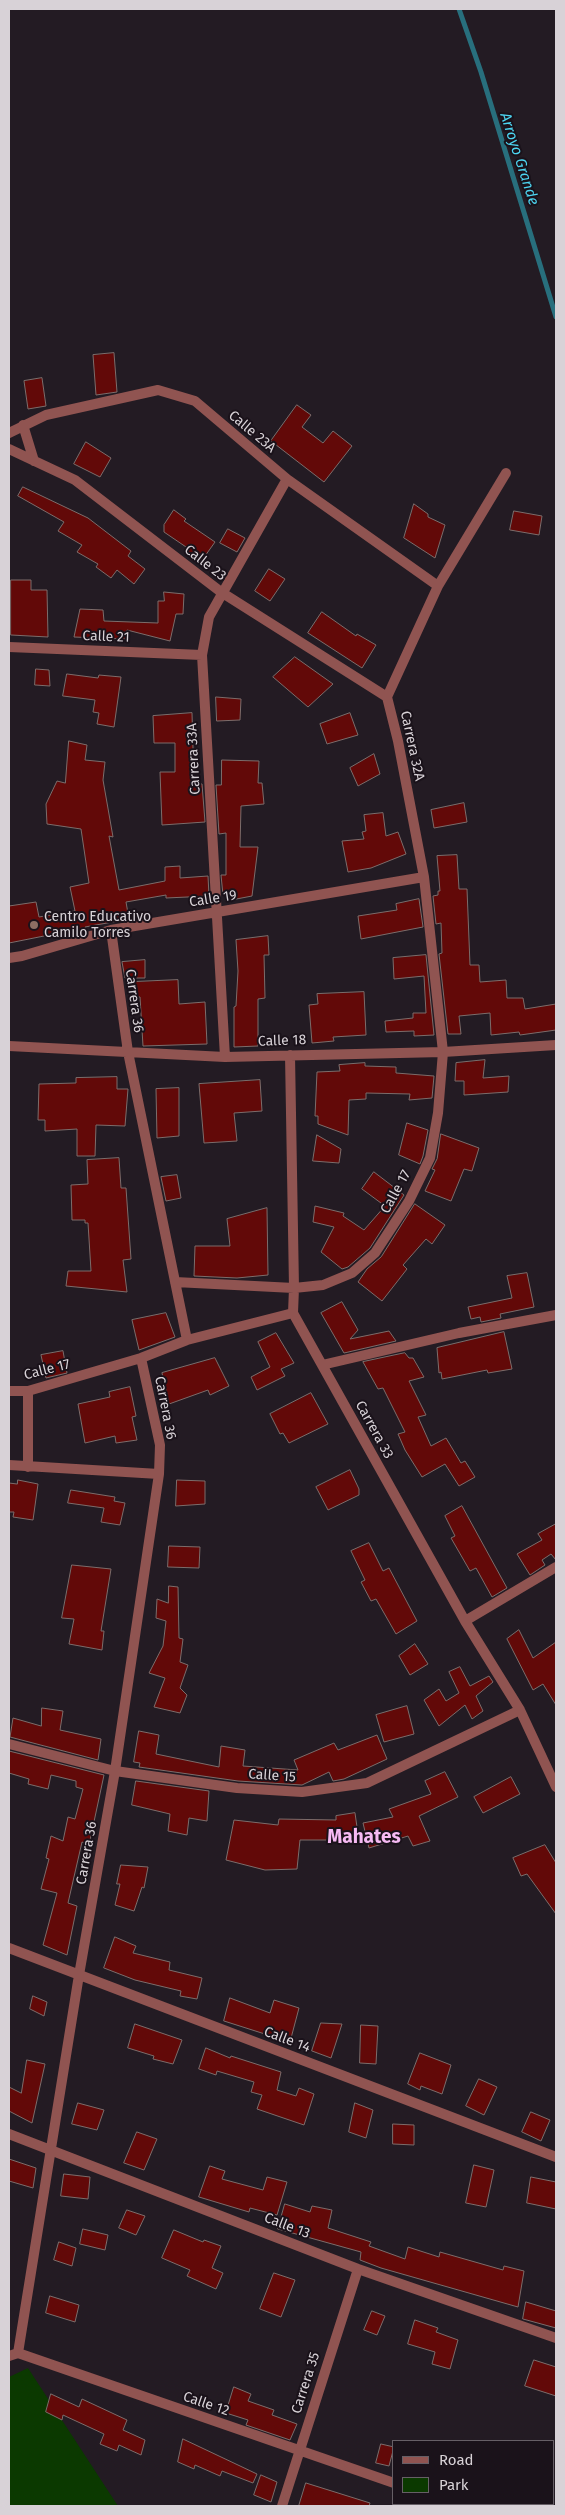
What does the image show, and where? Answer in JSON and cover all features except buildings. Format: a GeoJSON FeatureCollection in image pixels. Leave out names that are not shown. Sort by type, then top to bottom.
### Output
{"type":"FeatureCollection","features":[{"type":"Feature","properties":{"kind":"street","name":"Calle 23A"},"geometry":{"type":"LineString","coordinates":[[9,433],[46,415],[158,390],[195,401],[288,480],[438,586]]}},
{"type":"Feature","properties":{"kind":"street"},"geometry":{"type":"LineString","coordinates":[[24,425],[34,461]]}},
{"type":"Feature","properties":{"kind":"street","name":"Calle 23"},"geometry":{"type":"LineString","coordinates":[[9,449],[75,480],[221,592],[387,697]]}},
{"type":"Feature","properties":{"kind":"street","name":"Carrera 32A"},"geometry":{"type":"LineString","coordinates":[[443,1052],[424,877],[398,741],[387,697],[438,586],[506,473]]}},
{"type":"Feature","properties":{"kind":"street","name":"Carrera 33A"},"geometry":{"type":"LineString","coordinates":[[225,1057],[215,913],[202,655],[209,617],[221,592],[288,480]]}},
{"type":"Feature","properties":{"kind":"street","name":"Calle 21"},"geometry":{"type":"LineString","coordinates":[[9,647],[202,655]]}},
{"type":"Feature","properties":{"kind":"street","name":"Calle 19"},"geometry":{"type":"LineString","coordinates":[[9,958],[22,956],[110,930],[424,877]]}},
{"type":"Feature","properties":{"kind":"street","name":"Carrera 36"},"geometry":{"type":"LineString","coordinates":[[110,930],[128,1052],[187,1340]]}},
{"type":"Feature","properties":{"kind":"street","name":"Calle 18"},"geometry":{"type":"LineString","coordinates":[[9,1046],[225,1057],[443,1052],[556,1045]]}},
{"type":"Feature","properties":{"kind":"street","name":"Calle 17"},"geometry":{"type":"LineString","coordinates":[[175,1282],[294,1288],[324,1285],[352,1273],[375,1253],[409,1201],[430,1158],[438,1113],[443,1052]]}},
{"type":"Feature","properties":{"kind":"street"},"geometry":{"type":"LineString","coordinates":[[290,1055],[293,1313]]}},
{"type":"Feature","properties":{"kind":"street","name":"Calle 17"},"geometry":{"type":"LineString","coordinates":[[9,1390],[28,1391],[141,1358],[187,1340],[293,1313]]}},
{"type":"Feature","properties":{"kind":"street","name":"Carrera 33"},"geometry":{"type":"LineString","coordinates":[[293,1313],[465,1621],[520,1710],[556,1788]]}},
{"type":"Feature","properties":{"kind":"street"},"geometry":{"type":"LineString","coordinates":[[322,1365],[459,1332],[556,1315]]}},
{"type":"Feature","properties":{"kind":"street","name":"Carrera 36"},"geometry":{"type":"LineString","coordinates":[[13,2354],[53,2150],[79,1975],[115,1771],[159,1474],[160,1445],[141,1358]]}},
{"type":"Feature","properties":{"kind":"street"},"geometry":{"type":"LineString","coordinates":[[28,1391],[28,1467]]}},
{"type":"Feature","properties":{"kind":"street"},"geometry":{"type":"LineString","coordinates":[[9,1465],[159,1474]]}},
{"type":"Feature","properties":{"kind":"street"},"geometry":{"type":"LineString","coordinates":[[465,1621],[556,1567]]}},
{"type":"Feature","properties":{"kind":"street","name":"Calle 15"},"geometry":{"type":"LineString","coordinates":[[9,1744],[115,1771],[237,1788],[302,1792],[367,1783],[520,1710]]}},
{"type":"Feature","properties":{"kind":"street","name":"Calle 14"},"geometry":{"type":"LineString","coordinates":[[9,1948],[556,2157]]}},
{"type":"Feature","properties":{"kind":"street","name":"Calle 13"},"geometry":{"type":"LineString","coordinates":[[9,2134],[358,2269],[556,2338]]}},
{"type":"Feature","properties":{"kind":"street","name":"Carrera 35"},"geometry":{"type":"LineString","coordinates":[[282,2506],[358,2269]]}},
{"type":"Feature","properties":{"kind":"street","name":"Calle 12"},"geometry":{"type":"LineString","coordinates":[[13,2354],[392,2482]]}},
{"type":"Feature","properties":{"kind":"green space"},"geometry":{"type":"Polygon","coordinates":[[[28,2368],[118,2506],[9,2506],[9,2377],[28,2368]]]}},
{"type":"Feature","properties":{"kind":"waterway","name":"Arroyo Grande"},"geometry":{"type":"LineString","coordinates":[[459,9],[481,72],[556,317]]}},
{"type":"Feature","properties":{"kind":"place","name":"Centro Educativo Camilo Torres"},"geometry":{"type":"Point","coordinates":[34,925]}},
{"type":"Feature","properties":{"kind":"district","name":"Mahates"},"geometry":{"type":"Point","coordinates":[364,1838]}}]}
